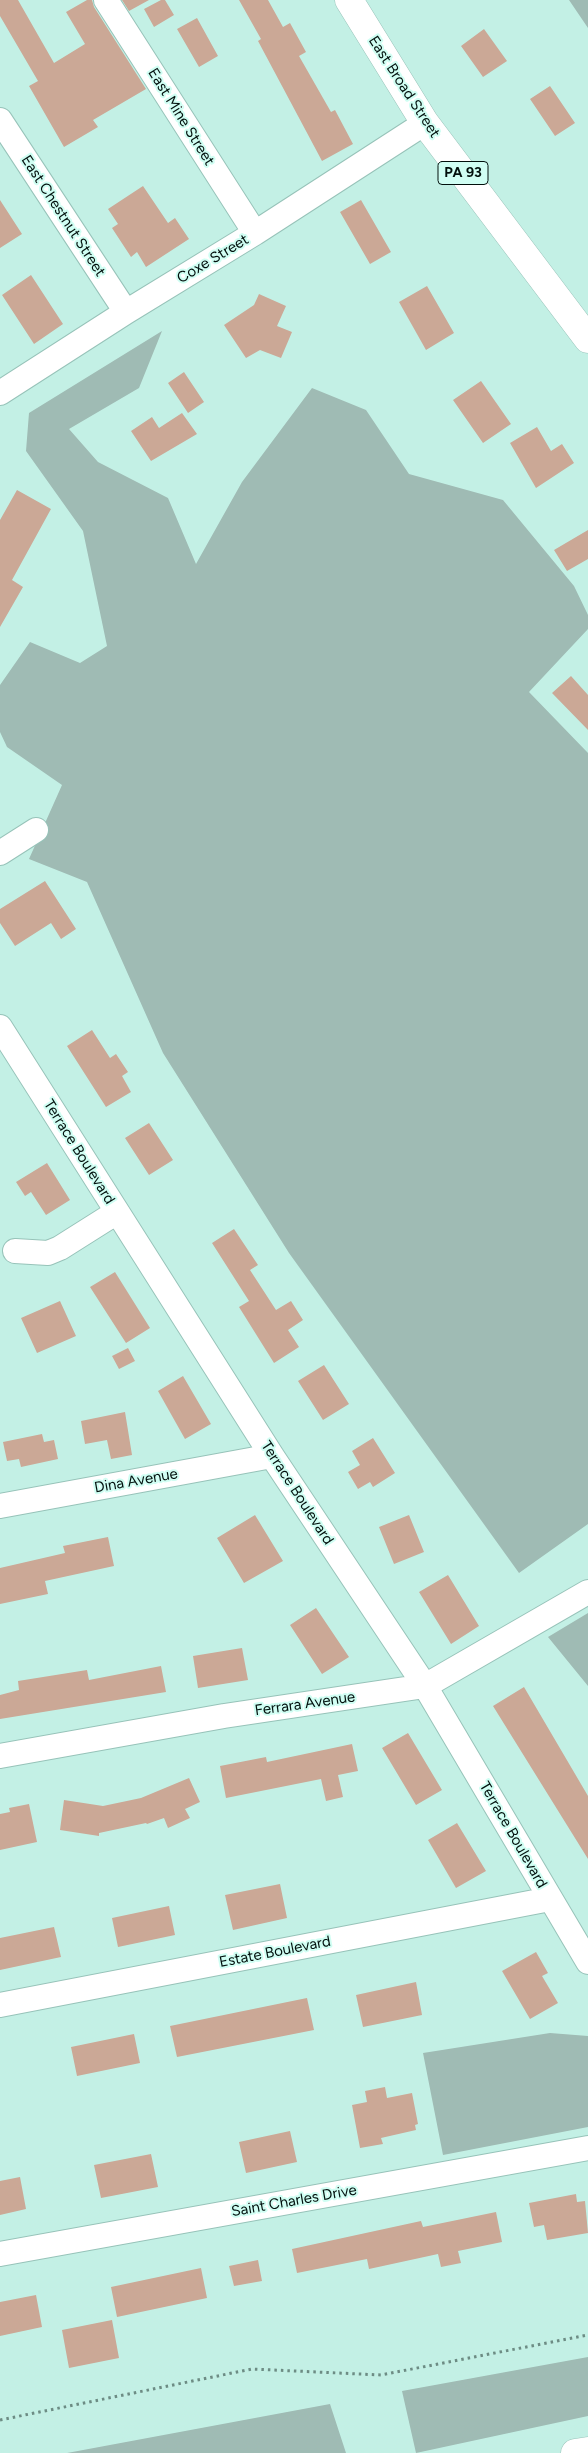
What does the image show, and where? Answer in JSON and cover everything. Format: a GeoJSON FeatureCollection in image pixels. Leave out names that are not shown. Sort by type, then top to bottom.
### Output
{"type":"FeatureCollection","features":[{"type":"Feature","properties":{"kind":"main road","name":"East Broad Street"},"geometry":{"type":"LineString","coordinates":[[349,0],[425,123],[588,339]]}},
{"type":"Feature","properties":{"kind":"main road"},"geometry":{"type":"LineString","coordinates":[[575,2453],[588,2451]]}},
{"type":"Feature","properties":{"kind":"street","name":"East Mine Street"},"geometry":{"type":"LineString","coordinates":[[106,0],[255,234]]}},
{"type":"Feature","properties":{"kind":"street","name":"East Chestnut Street"},"geometry":{"type":"LineString","coordinates":[[0,120],[126,312]]}},
{"type":"Feature","properties":{"kind":"street","name":"Coxe Street"},"geometry":{"type":"LineString","coordinates":[[0,393],[126,312],[255,234],[425,123]]}},
{"type":"Feature","properties":{"kind":"street"},"geometry":{"type":"LineString","coordinates":[[0,853],[36,830]]}},
{"type":"Feature","properties":{"kind":"street","name":"Terrace Boulevard"},"geometry":{"type":"LineString","coordinates":[[0,1027],[272,1456],[425,1686],[588,1962]]}},
{"type":"Feature","properties":{"kind":"street"},"geometry":{"type":"LineString","coordinates":[[15,1251],[48,1253],[60,1248],[117,1212]]}},
{"type":"Feature","properties":{"kind":"street","name":"Dina Avenue"},"geometry":{"type":"LineString","coordinates":[[0,1506],[272,1456]]}},
{"type":"Feature","properties":{"kind":"street","name":"Ferrara Avenue"},"geometry":{"type":"LineString","coordinates":[[0,1756],[224,1716],[425,1686],[588,1592]]}},
{"type":"Feature","properties":{"kind":"street","name":"Estate Boulevard"},"geometry":{"type":"LineString","coordinates":[[0,2005],[550,1899]]}},
{"type":"Feature","properties":{"kind":"street","name":"Saint Charles Drive"},"geometry":{"type":"LineString","coordinates":[[0,2254],[588,2148]]}},
{"type":"Feature","properties":{"kind":"path"},"geometry":{"type":"LineString","coordinates":[[0,2420],[252,2369],[381,2375],[588,2335]]}},
{"type":"Feature","properties":{"kind":"shaded area"},"geometry":{"type":"Polygon","coordinates":[[[569,0],[588,0],[588,28],[569,0]]]}},
{"type":"Feature","properties":{"kind":"shaded area"},"geometry":{"type":"Polygon","coordinates":[[[162,331],[139,388],[69,429],[98,462],[168,498],[196,564],[242,482],[312,388],[366,410],[409,474],[503,500],[574,586],[588,615],[588,629],[529,692],[588,753],[588,1524],[519,1573],[289,1253],[163,1053],[87,882],[29,859],[62,785],[7,747],[0,732],[0,685],[30,642],[80,663],[107,646],[83,531],[26,451],[29,413],[162,331]]]}},
{"type":"Feature","properties":{"kind":"shaded area"},"geometry":{"type":"Polygon","coordinates":[[[588,1613],[588,1686],[548,1637],[588,1613]]]}},
{"type":"Feature","properties":{"kind":"shaded area"},"geometry":{"type":"Polygon","coordinates":[[[550,2033],[588,2036],[588,2127],[443,2155],[423,2053],[550,2033]]]}},
{"type":"Feature","properties":{"kind":"shaded area"},"geometry":{"type":"Polygon","coordinates":[[[588,2357],[588,2416],[416,2453],[402,2391],[588,2357]]]}},
{"type":"Feature","properties":{"kind":"shaded area"},"geometry":{"type":"Polygon","coordinates":[[[330,2404],[346,2453],[67,2453],[330,2404]]]}},
{"type":"Feature","properties":{"kind":"building"},"geometry":{"type":"Polygon","coordinates":[[[0,0],[18,0],[54,63],[85,44],[66,12],[87,0],[92,0],[94,7],[146,89],[93,120],[98,127],[64,147],[29,86],[38,81],[0,16],[0,0]]]}},
{"type":"Feature","properties":{"kind":"building"},"geometry":{"type":"Polygon","coordinates":[[[122,0],[149,0],[129,11],[122,0]]]}},
{"type":"Feature","properties":{"kind":"building"},"geometry":{"type":"Polygon","coordinates":[[[161,0],[165,0],[174,15],[154,27],[144,9],[161,0]]]}},
{"type":"Feature","properties":{"kind":"building"},"geometry":{"type":"Polygon","coordinates":[[[239,0],[268,0],[283,27],[290,23],[306,52],[299,56],[331,112],[335,110],[353,144],[322,161],[258,41],[261,39],[239,0]]]}},
{"type":"Feature","properties":{"kind":"building"},"geometry":{"type":"Polygon","coordinates":[[[197,18],[218,56],[199,67],[177,29],[197,18]]]}},
{"type":"Feature","properties":{"kind":"building"},"geometry":{"type":"Polygon","coordinates":[[[484,29],[507,61],[483,77],[461,46],[484,29]]]}},
{"type":"Feature","properties":{"kind":"building"},"geometry":{"type":"Polygon","coordinates":[[[550,86],[575,123],[555,136],[530,99],[550,86]]]}},
{"type":"Feature","properties":{"kind":"building"},"geometry":{"type":"Polygon","coordinates":[[[143,186],[168,223],[175,218],[189,239],[146,267],[137,252],[131,257],[112,228],[118,224],[108,209],[143,186]]]}},
{"type":"Feature","properties":{"kind":"building"},"geometry":{"type":"Polygon","coordinates":[[[0,200],[22,234],[0,248],[0,200]]]}},
{"type":"Feature","properties":{"kind":"building"},"geometry":{"type":"Polygon","coordinates":[[[361,200],[391,252],[370,264],[340,212],[361,200]]]}},
{"type":"Feature","properties":{"kind":"building"},"geometry":{"type":"Polygon","coordinates":[[[31,275],[63,324],[34,344],[2,295],[31,275]]]}},
{"type":"Feature","properties":{"kind":"building"},"geometry":{"type":"Polygon","coordinates":[[[427,286],[454,333],[426,350],[399,302],[427,286]]]}},
{"type":"Feature","properties":{"kind":"building"},"geometry":{"type":"Polygon","coordinates":[[[259,294],[286,306],[277,326],[292,332],[281,358],[260,350],[246,358],[224,325],[254,305],[259,294]]]}},
{"type":"Feature","properties":{"kind":"building"},"geometry":{"type":"Polygon","coordinates":[[[184,372],[204,402],[188,413],[168,383],[184,372]]]}},
{"type":"Feature","properties":{"kind":"building"},"geometry":{"type":"Polygon","coordinates":[[[481,381],[511,424],[483,443],[453,400],[481,381]]]}},
{"type":"Feature","properties":{"kind":"building"},"geometry":{"type":"Polygon","coordinates":[[[182,413],[197,434],[151,461],[131,431],[152,417],[159,428],[182,413]]]}},
{"type":"Feature","properties":{"kind":"building"},"geometry":{"type":"Polygon","coordinates":[[[537,427],[551,451],[562,444],[574,463],[536,488],[510,443],[537,427]]]}},
{"type":"Feature","properties":{"kind":"building"},"geometry":{"type":"Polygon","coordinates":[[[17,490],[51,509],[12,580],[23,587],[0,627],[0,520],[17,490]]]}},
{"type":"Feature","properties":{"kind":"building"},"geometry":{"type":"Polygon","coordinates":[[[588,530],[588,559],[567,571],[554,550],[588,530]]]}},
{"type":"Feature","properties":{"kind":"building"},"geometry":{"type":"Polygon","coordinates":[[[571,676],[588,695],[588,730],[552,693],[571,676]]]}},
{"type":"Feature","properties":{"kind":"building"},"geometry":{"type":"Polygon","coordinates":[[[45,881],[76,929],[61,939],[51,923],[15,946],[0,923],[0,909],[45,881]]]}},
{"type":"Feature","properties":{"kind":"building"},"geometry":{"type":"Polygon","coordinates":[[[92,1030],[110,1058],[116,1054],[128,1072],[122,1076],[131,1092],[106,1107],[67,1046],[92,1030]]]}},
{"type":"Feature","properties":{"kind":"building"},"geometry":{"type":"Polygon","coordinates":[[[149,1123],[173,1160],[149,1175],[125,1138],[149,1123]]]}},
{"type":"Feature","properties":{"kind":"building"},"geometry":{"type":"Polygon","coordinates":[[[47,1163],[70,1200],[46,1215],[31,1192],[25,1196],[16,1182],[47,1163]]]}},
{"type":"Feature","properties":{"kind":"building"},"geometry":{"type":"Polygon","coordinates":[[[234,1229],[258,1265],[250,1270],[276,1310],[291,1301],[303,1320],[288,1330],[299,1347],[274,1363],[239,1307],[249,1301],[212,1243],[234,1229]]]}},
{"type":"Feature","properties":{"kind":"building"},"geometry":{"type":"Polygon","coordinates":[[[115,1272],[150,1328],[126,1343],[90,1287],[115,1272]]]}},
{"type":"Feature","properties":{"kind":"building"},"geometry":{"type":"Polygon","coordinates":[[[60,1301],[76,1336],[37,1353],[21,1318],[60,1301]]]}},
{"type":"Feature","properties":{"kind":"building"},"geometry":{"type":"Polygon","coordinates":[[[128,1348],[135,1361],[119,1369],[112,1356],[128,1348]]]}},
{"type":"Feature","properties":{"kind":"building"},"geometry":{"type":"Polygon","coordinates":[[[324,1365],[349,1404],[323,1420],[298,1381],[324,1365]]]}},
{"type":"Feature","properties":{"kind":"building"},"geometry":{"type":"Polygon","coordinates":[[[183,1376],[211,1424],[185,1439],[158,1391],[183,1376]]]}},
{"type":"Feature","properties":{"kind":"building"},"geometry":{"type":"Polygon","coordinates":[[[125,1412],[132,1455],[111,1459],[107,1440],[85,1444],[81,1421],[125,1412]]]}},
{"type":"Feature","properties":{"kind":"building"},"geometry":{"type":"Polygon","coordinates":[[[42,1434],[44,1442],[54,1440],[58,1459],[21,1467],[19,1459],[7,1461],[3,1442],[42,1434]]]}},
{"type":"Feature","properties":{"kind":"building"},"geometry":{"type":"Polygon","coordinates":[[[373,1438],[395,1473],[373,1487],[370,1482],[358,1489],[348,1472],[360,1465],[352,1451],[373,1438]]]}},
{"type":"Feature","properties":{"kind":"building"},"geometry":{"type":"Polygon","coordinates":[[[255,1515],[283,1561],[244,1583],[217,1538],[255,1515]]]}},
{"type":"Feature","properties":{"kind":"building"},"geometry":{"type":"Polygon","coordinates":[[[409,1515],[424,1552],[394,1564],[379,1527],[409,1515]]]}},
{"type":"Feature","properties":{"kind":"building"},"geometry":{"type":"Polygon","coordinates":[[[108,1537],[114,1566],[45,1581],[48,1594],[0,1604],[0,1568],[65,1553],[63,1546],[108,1537]]]}},
{"type":"Feature","properties":{"kind":"building"},"geometry":{"type":"Polygon","coordinates":[[[448,1575],[479,1626],[451,1644],[419,1592],[448,1575]]]}},
{"type":"Feature","properties":{"kind":"building"},"geometry":{"type":"Polygon","coordinates":[[[316,1608],[349,1657],[322,1674],[290,1625],[316,1608]]]}},
{"type":"Feature","properties":{"kind":"building"},"geometry":{"type":"Polygon","coordinates":[[[242,1648],[248,1680],[198,1688],[193,1656],[242,1648]]]}},
{"type":"Feature","properties":{"kind":"building"},"geometry":{"type":"Polygon","coordinates":[[[161,1666],[166,1692],[0,1719],[0,1695],[19,1690],[18,1681],[87,1670],[89,1680],[161,1666]]]}},
{"type":"Feature","properties":{"kind":"building"},"geometry":{"type":"Polygon","coordinates":[[[524,1687],[588,1796],[588,1859],[493,1706],[524,1687]]]}},
{"type":"Feature","properties":{"kind":"building"},"geometry":{"type":"Polygon","coordinates":[[[408,1733],[442,1790],[416,1805],[382,1748],[408,1733]]]}},
{"type":"Feature","properties":{"kind":"building"},"geometry":{"type":"Polygon","coordinates":[[[352,1744],[358,1771],[338,1775],[343,1797],[326,1801],[321,1779],[226,1798],[220,1766],[266,1757],[267,1762],[352,1744]]]}},
{"type":"Feature","properties":{"kind":"building"},"geometry":{"type":"Polygon","coordinates":[[[189,1778],[200,1802],[185,1809],[190,1818],[168,1828],[164,1818],[147,1824],[99,1833],[99,1836],[60,1830],[64,1800],[103,1806],[141,1798],[189,1778]]]}},
{"type":"Feature","properties":{"kind":"building"},"geometry":{"type":"Polygon","coordinates":[[[29,1804],[37,1842],[0,1850],[0,1814],[10,1812],[9,1808],[29,1804]]]}},
{"type":"Feature","properties":{"kind":"building"},"geometry":{"type":"Polygon","coordinates":[[[457,1823],[486,1871],[456,1888],[428,1840],[457,1823]]]}},
{"type":"Feature","properties":{"kind":"building"},"geometry":{"type":"Polygon","coordinates":[[[280,1884],[287,1918],[233,1930],[225,1895],[280,1884]]]}},
{"type":"Feature","properties":{"kind":"building"},"geometry":{"type":"Polygon","coordinates":[[[169,1906],[175,1935],[118,1947],[112,1918],[169,1906]]]}},
{"type":"Feature","properties":{"kind":"building"},"geometry":{"type":"Polygon","coordinates":[[[54,1927],[61,1957],[0,1970],[0,1938],[54,1927]]]}},
{"type":"Feature","properties":{"kind":"building"},"geometry":{"type":"Polygon","coordinates":[[[536,1952],[548,1973],[542,1976],[558,2003],[530,2019],[502,1971],[536,1952]]]}},
{"type":"Feature","properties":{"kind":"building"},"geometry":{"type":"Polygon","coordinates":[[[416,1982],[422,2015],[363,2027],[356,1995],[416,1982]]]}},
{"type":"Feature","properties":{"kind":"building"},"geometry":{"type":"Polygon","coordinates":[[[307,1998],[314,2030],[177,2057],[170,2026],[307,1998]]]}},
{"type":"Feature","properties":{"kind":"building"},"geometry":{"type":"Polygon","coordinates":[[[134,2034],[140,2063],[77,2076],[71,2047],[134,2034]]]}},
{"type":"Feature","properties":{"kind":"building"},"geometry":{"type":"Polygon","coordinates":[[[385,2087],[387,2098],[412,2093],[418,2124],[415,2125],[416,2130],[381,2138],[383,2144],[360,2148],[352,2105],[367,2102],[365,2091],[385,2087]]]}},
{"type":"Feature","properties":{"kind":"building"},"geometry":{"type":"Polygon","coordinates":[[[290,2131],[297,2162],[246,2173],[239,2142],[290,2131]]]}},
{"type":"Feature","properties":{"kind":"building"},"geometry":{"type":"Polygon","coordinates":[[[151,2154],[158,2187],[101,2198],[94,2165],[151,2154]]]}},
{"type":"Feature","properties":{"kind":"building"},"geometry":{"type":"Polygon","coordinates":[[[20,2177],[26,2209],[0,2215],[0,2181],[20,2177]]]}},
{"type":"Feature","properties":{"kind":"building"},"geometry":{"type":"Polygon","coordinates":[[[576,2194],[577,2202],[585,2201],[588,2233],[547,2240],[544,2225],[534,2227],[529,2203],[576,2194]]]}},
{"type":"Feature","properties":{"kind":"building"},"geometry":{"type":"Polygon","coordinates":[[[496,2212],[502,2242],[458,2251],[461,2263],[441,2267],[438,2254],[369,2269],[367,2259],[297,2273],[292,2249],[421,2221],[423,2227],[496,2212]]]}},
{"type":"Feature","properties":{"kind":"building"},"geometry":{"type":"Polygon","coordinates":[[[258,2260],[262,2281],[234,2286],[229,2266],[258,2260]]]}},
{"type":"Feature","properties":{"kind":"building"},"geometry":{"type":"Polygon","coordinates":[[[201,2268],[207,2298],[117,2317],[111,2287],[201,2268]]]}},
{"type":"Feature","properties":{"kind":"building"},"geometry":{"type":"Polygon","coordinates":[[[36,2295],[42,2327],[0,2336],[0,2302],[36,2295]]]}},
{"type":"Feature","properties":{"kind":"building"},"geometry":{"type":"Polygon","coordinates":[[[112,2320],[119,2358],[69,2368],[62,2330],[112,2320]]]}}]}
